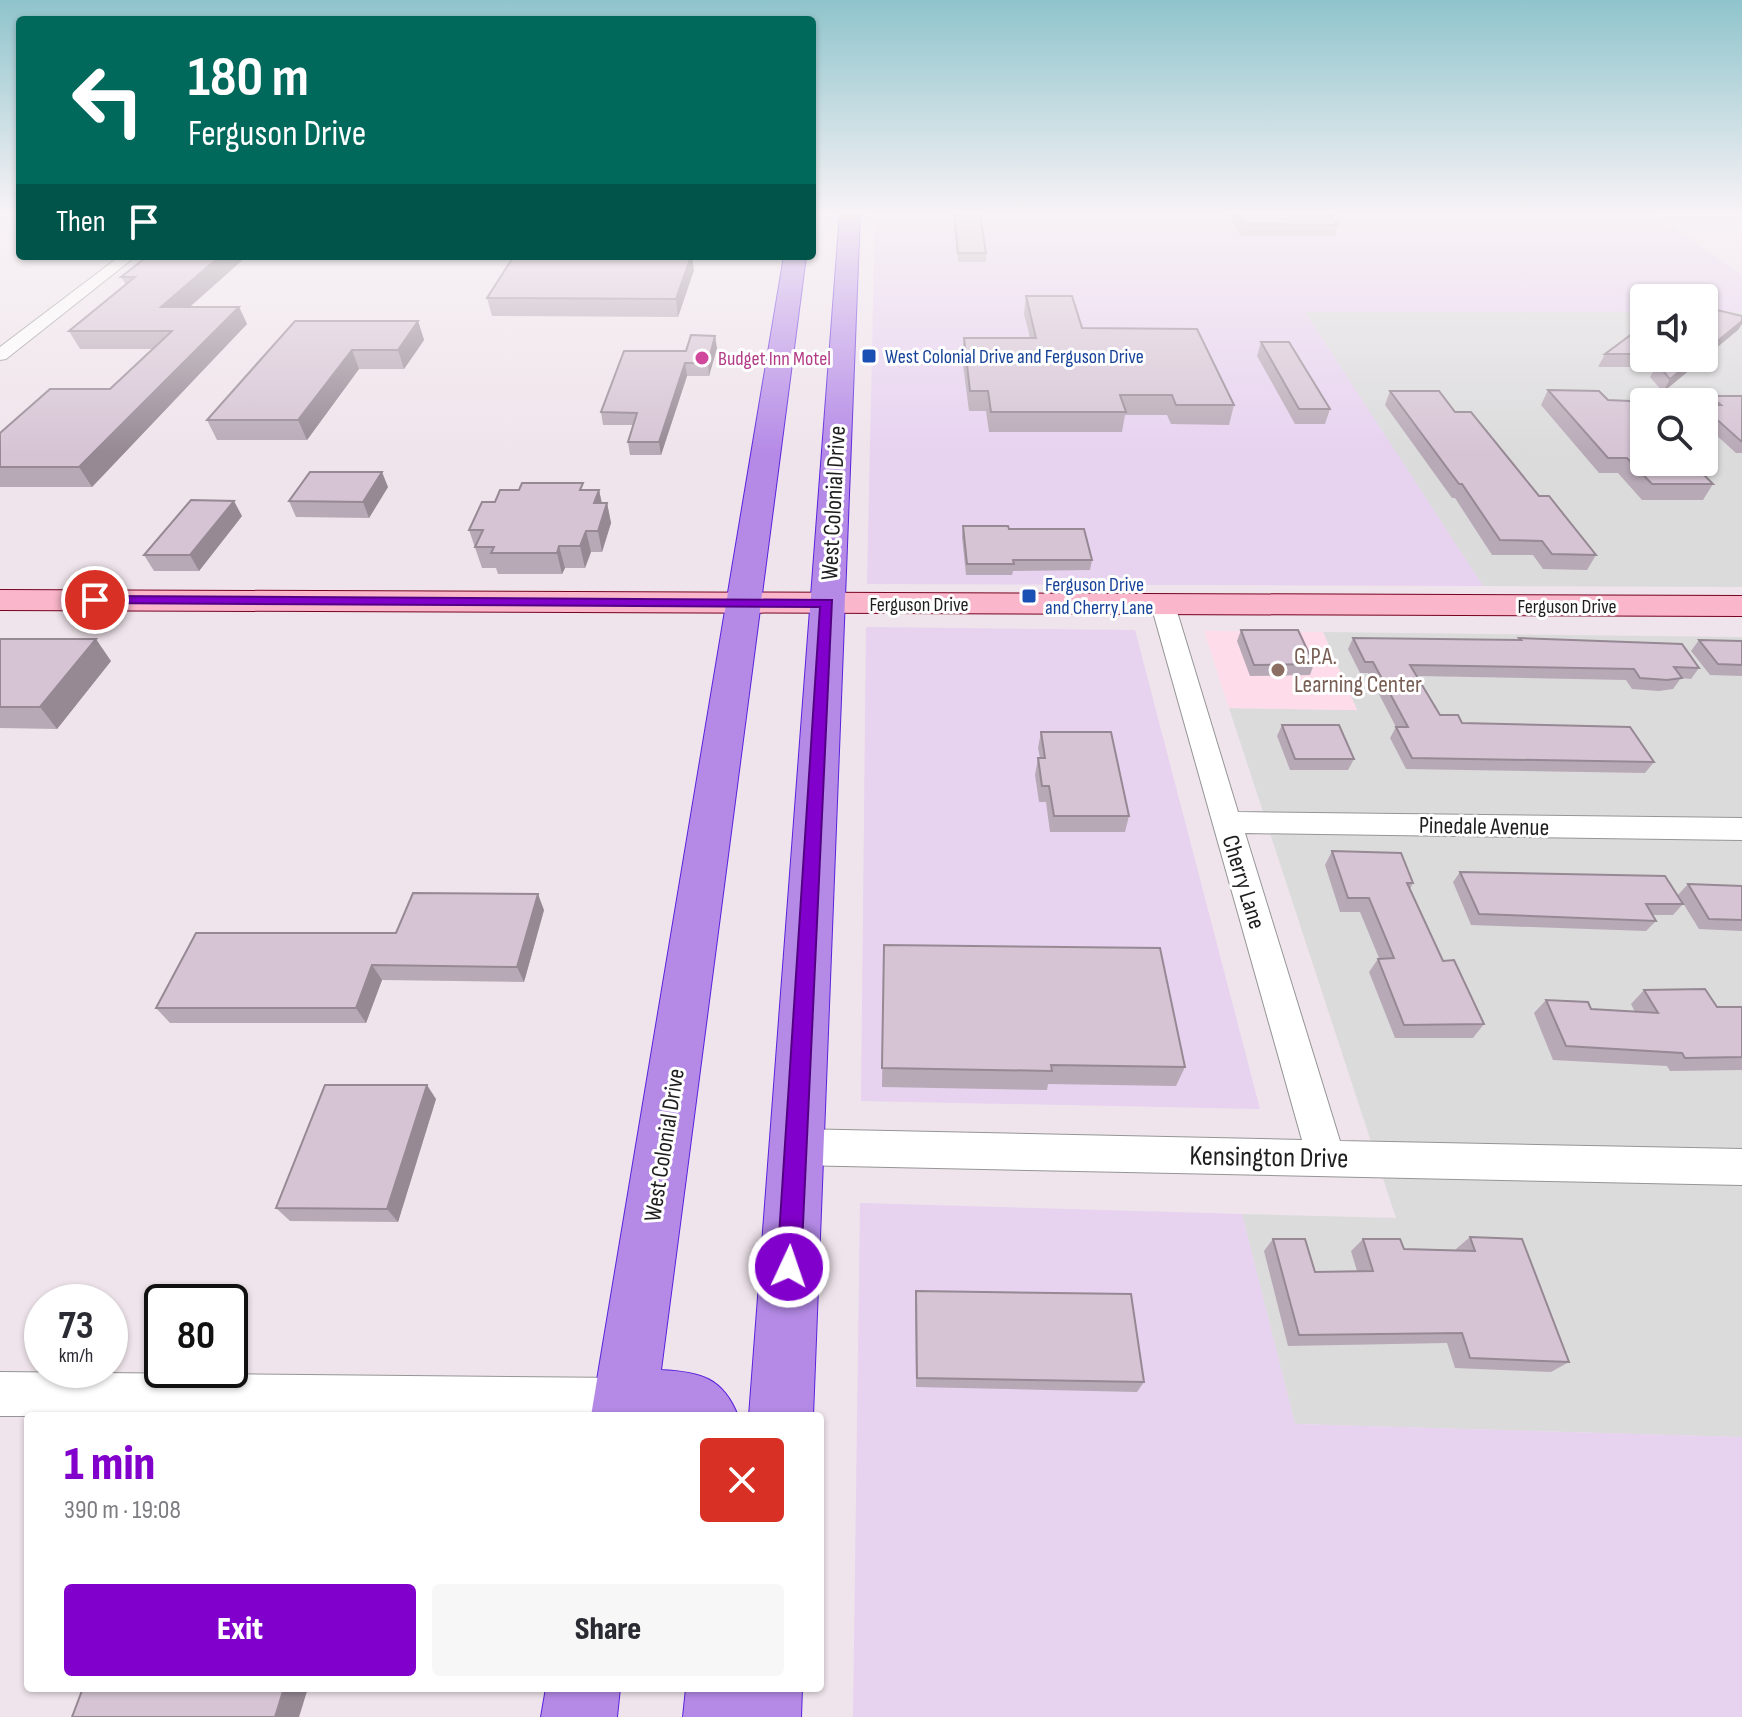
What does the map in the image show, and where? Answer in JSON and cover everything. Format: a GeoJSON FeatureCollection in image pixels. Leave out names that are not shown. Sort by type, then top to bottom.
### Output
{"type":"FeatureCollection","features":[{"type":"Feature","properties":{"kind":"highway","name":"West Colonial Drive"},"geometry":{"type":"LineString","coordinates":[[624,1408],[789,293]]}},
{"type":"Feature","properties":{"kind":"highway"},"geometry":{"type":"LineString","coordinates":[[808,293],[805,315],[824,325]]}},
{"type":"Feature","properties":{"kind":"highway","name":"West Colonial Drive"},"geometry":{"type":"LineString","coordinates":[[781,1412],[827,603],[824,325],[831,293]]}},
{"type":"Feature","properties":{"kind":"highway"},"geometry":{"type":"LineString","coordinates":[[624,1408],[687,1403],[700,1412]]}},
{"type":"Feature","properties":{"kind":"highway"},"geometry":{"type":"LineString","coordinates":[[579,1717],[582,1692]]}},
{"type":"Feature","properties":{"kind":"highway"},"geometry":{"type":"LineString","coordinates":[[721,1717],[723,1692]]}},
{"type":"Feature","properties":{"kind":"highway"},"geometry":{"type":"LineString","coordinates":[[763,1717],[765,1692]]}},
{"type":"Feature","properties":{"kind":"street"},"geometry":{"type":"LineString","coordinates":[[0,355],[81,293]]}},
{"type":"Feature","properties":{"kind":"street","name":"Ferguson Drive"},"geometry":{"type":"LineString","coordinates":[[0,600],[1742,606]]}},
{"type":"Feature","properties":{"kind":"street","name":"Cherry Lane"},"geometry":{"type":"LineString","coordinates":[[1163,605],[1326,1157]]}},
{"type":"Feature","properties":{"kind":"street","name":"Pinedale Avenue"},"geometry":{"type":"LineString","coordinates":[[1226,822],[1742,829]]}},
{"type":"Feature","properties":{"kind":"street","name":"Kensington Drive"},"geometry":{"type":"LineString","coordinates":[[796,1147],[1742,1167]]}},
{"type":"Feature","properties":{"kind":"street"},"geometry":{"type":"LineString","coordinates":[[0,1394],[624,1408]]}},
{"type":"Feature","properties":{"kind":"shaded area"},"geometry":{"type":"Polygon","coordinates":[[[873,293],[1630,293],[1630,312],[1305,312],[1483,586],[867,584],[873,293]]]}},
{"type":"Feature","properties":{"kind":"shaded area"},"geometry":{"type":"Polygon","coordinates":[[[1718,293],[1742,293],[1742,312],[1718,312],[1718,293]]]}},
{"type":"Feature","properties":{"kind":"shaded area"},"geometry":{"type":"Polygon","coordinates":[[[1304,312],[1630,312],[1630,372],[1718,372],[1718,312],[1742,312],[1742,587],[1483,586],[1304,312]]]}},
{"type":"Feature","properties":{"kind":"shaded area"},"geometry":{"type":"Polygon","coordinates":[[[866,627],[1135,630],[1260,1109],[861,1101],[866,627]]]}},
{"type":"Feature","properties":{"kind":"shaded area","name":"G.P.A. Learning Center"},"geometry":{"type":"Polygon","coordinates":[[[1204,631],[1323,632],[1357,710],[1229,708],[1204,631]]]}},
{"type":"Feature","properties":{"kind":"shaded area"},"geometry":{"type":"Polygon","coordinates":[[[1323,632],[1742,637],[1742,1437],[1295,1424],[1242,1214],[1396,1218],[1229,708],[1357,710],[1323,632]]]}},
{"type":"Feature","properties":{"kind":"shaded area"},"geometry":{"type":"Polygon","coordinates":[[[860,1203],[1242,1214],[1295,1424],[1742,1437],[1742,1717],[853,1717],[860,1203]]]}},
{"type":"Feature","properties":{"kind":"building"},"geometry":{"type":"Polygon","coordinates":[[[115,293],[177,293],[161,307],[239,307],[79,467],[0,467],[0,433],[50,389],[110,389],[172,331],[69,331],[115,293]]]}},
{"type":"Feature","properties":{"kind":"building"},"geometry":{"type":"Polygon","coordinates":[[[490,293],[678,293],[676,299],[487,298],[490,293]]]}},
{"type":"Feature","properties":{"kind":"building"},"geometry":{"type":"Polygon","coordinates":[[[1026,296],[1072,296],[1082,328],[1197,329],[1234,405],[1176,405],[1172,395],[1120,395],[1126,412],[991,412],[988,391],[970,391],[964,338],[1036,338],[1026,296]]]}},
{"type":"Feature","properties":{"kind":"building"},"geometry":{"type":"Polygon","coordinates":[[[1718,310],[1742,316],[1742,321],[1718,341],[1718,310]]]}},
{"type":"Feature","properties":{"kind":"building"},"geometry":{"type":"Polygon","coordinates":[[[295,321],[418,321],[398,350],[352,350],[298,420],[207,420],[295,321]]]}},
{"type":"Feature","properties":{"kind":"building"},"geometry":{"type":"Polygon","coordinates":[[[691,335],[715,336],[708,363],[685,363],[659,442],[628,442],[637,413],[601,412],[624,351],[686,351],[691,335]]]}},
{"type":"Feature","properties":{"kind":"building"},"geometry":{"type":"Polygon","coordinates":[[[1630,335],[1630,354],[1605,354],[1630,335]]]}},
{"type":"Feature","properties":{"kind":"building"},"geometry":{"type":"Polygon","coordinates":[[[1261,342],[1289,342],[1330,409],[1299,409],[1261,342]]]}},
{"type":"Feature","properties":{"kind":"building"},"geometry":{"type":"Polygon","coordinates":[[[1664,372],[1679,372],[1670,379],[1664,372]]]}},
{"type":"Feature","properties":{"kind":"building"},"geometry":{"type":"Polygon","coordinates":[[[1548,390],[1599,391],[1608,400],[1630,401],[1630,461],[1627,458],[1608,458],[1548,390]]]}},
{"type":"Feature","properties":{"kind":"building"},"geometry":{"type":"Polygon","coordinates":[[[1390,391],[1439,391],[1455,412],[1471,412],[1539,496],[1549,496],[1596,555],[1552,554],[1542,541],[1500,540],[1462,484],[1390,391]]]}},
{"type":"Feature","properties":{"kind":"building"},"geometry":{"type":"Polygon","coordinates":[[[1718,396],[1742,396],[1742,442],[1718,421],[1718,405],[1721,405],[1718,396]]]}},
{"type":"Feature","properties":{"kind":"building"},"geometry":{"type":"Polygon","coordinates":[[[310,472],[382,472],[363,502],[289,501],[310,472]]]}},
{"type":"Feature","properties":{"kind":"building"},"geometry":{"type":"Polygon","coordinates":[[[1644,476],[1705,476],[1713,484],[1652,484],[1644,476]]]}},
{"type":"Feature","properties":{"kind":"building"},"geometry":{"type":"Polygon","coordinates":[[[522,483],[583,483],[580,490],[599,490],[594,503],[607,503],[598,531],[586,531],[580,546],[559,546],[557,553],[491,553],[494,547],[475,547],[483,530],[469,530],[482,502],[495,502],[500,490],[519,490],[522,483]]]}},
{"type":"Feature","properties":{"kind":"building"},"geometry":{"type":"Polygon","coordinates":[[[191,500],[234,501],[190,555],[144,555],[191,500]]]}},
{"type":"Feature","properties":{"kind":"building"},"geometry":{"type":"Polygon","coordinates":[[[963,526],[1084,529],[1092,560],[1013,560],[1014,564],[967,564],[963,526]]]}},
{"type":"Feature","properties":{"kind":"building"},"geometry":{"type":"Polygon","coordinates":[[[1241,630],[1298,630],[1314,664],[1254,665],[1241,630]]]}},
{"type":"Feature","properties":{"kind":"building"},"geometry":{"type":"Polygon","coordinates":[[[1353,638],[1521,640],[1519,638],[1682,644],[1699,668],[1674,667],[1682,678],[1667,680],[1640,678],[1634,669],[1410,665],[1440,715],[1458,715],[1462,723],[1630,727],[1654,762],[1412,758],[1396,727],[1408,727],[1373,662],[1365,662],[1353,638]]]}},
{"type":"Feature","properties":{"kind":"building"},"geometry":{"type":"Polygon","coordinates":[[[0,639],[96,639],[40,707],[0,707],[0,639]]]}},
{"type":"Feature","properties":{"kind":"building"},"geometry":{"type":"Polygon","coordinates":[[[1699,640],[1742,641],[1742,665],[1718,664],[1699,640]]]}},
{"type":"Feature","properties":{"kind":"building"},"geometry":{"type":"Polygon","coordinates":[[[1282,725],[1339,725],[1354,759],[1295,759],[1282,725]]]}},
{"type":"Feature","properties":{"kind":"building"},"geometry":{"type":"Polygon","coordinates":[[[1041,732],[1111,732],[1129,816],[1054,816],[1049,786],[1042,786],[1038,758],[1045,758],[1041,732]]]}},
{"type":"Feature","properties":{"kind":"building"},"geometry":{"type":"Polygon","coordinates":[[[1332,851],[1401,853],[1413,883],[1407,883],[1443,961],[1454,960],[1484,1024],[1404,1025],[1378,959],[1394,958],[1369,898],[1348,898],[1332,851]]]}},
{"type":"Feature","properties":{"kind":"building"},"geometry":{"type":"Polygon","coordinates":[[[1460,872],[1665,876],[1683,904],[1646,904],[1656,921],[1479,914],[1460,872]]]}},
{"type":"Feature","properties":{"kind":"building"},"geometry":{"type":"Polygon","coordinates":[[[1688,884],[1742,886],[1742,920],[1709,919],[1688,884]]]}},
{"type":"Feature","properties":{"kind":"building"},"geometry":{"type":"Polygon","coordinates":[[[413,893],[538,894],[517,967],[372,965],[356,1008],[156,1008],[196,933],[396,933],[413,893]]]}},
{"type":"Feature","properties":{"kind":"building"},"geometry":{"type":"Polygon","coordinates":[[[884,945],[1160,948],[1185,1067],[1051,1065],[1052,1071],[882,1068],[884,945]]]}},
{"type":"Feature","properties":{"kind":"building"},"geometry":{"type":"Polygon","coordinates":[[[1705,989],[1717,1007],[1742,1007],[1742,1057],[1685,1058],[1682,1053],[1566,1046],[1546,1000],[1588,1002],[1591,1009],[1658,1013],[1644,990],[1705,989]]]}},
{"type":"Feature","properties":{"kind":"building"},"geometry":{"type":"Polygon","coordinates":[[[325,1085],[427,1085],[387,1209],[276,1208],[325,1085]]]}},
{"type":"Feature","properties":{"kind":"building"},"geometry":{"type":"Polygon","coordinates":[[[1470,1237],[1522,1239],[1569,1362],[1470,1358],[1462,1333],[1299,1335],[1273,1239],[1305,1239],[1315,1272],[1373,1271],[1363,1239],[1400,1239],[1404,1249],[1475,1251],[1470,1237]]]}},
{"type":"Feature","properties":{"kind":"building"},"geometry":{"type":"Polygon","coordinates":[[[916,1291],[1131,1294],[1144,1382],[917,1378],[916,1291]]]}},
{"type":"Feature","properties":{"kind":"building"},"geometry":{"type":"Polygon","coordinates":[[[81,1692],[283,1692],[275,1717],[72,1717],[81,1692]]]}},
{"type":"Feature","properties":{"kind":"place","name":"West Colonial Drive and Ferguson Drive"},"geometry":{"type":"Point","coordinates":[869,356]}},
{"type":"Feature","properties":{"kind":"place","name":"Budget Inn Motel"},"geometry":{"type":"Point","coordinates":[702,358]}},
{"type":"Feature","properties":{"kind":"place","name":"Ferguson Drive and Cherry Lane"},"geometry":{"type":"Point","coordinates":[1029,596]}},
{"type":"Feature","properties":{"kind":"place","name":"G.P.A. Learning Center"},"geometry":{"type":"Point","coordinates":[1278,670]}},
{"type":"Feature","properties":{"kind":"route"},"geometry":{"type":"LineString","coordinates":[[95,600],[827,603],[789,1267]]}}]}
